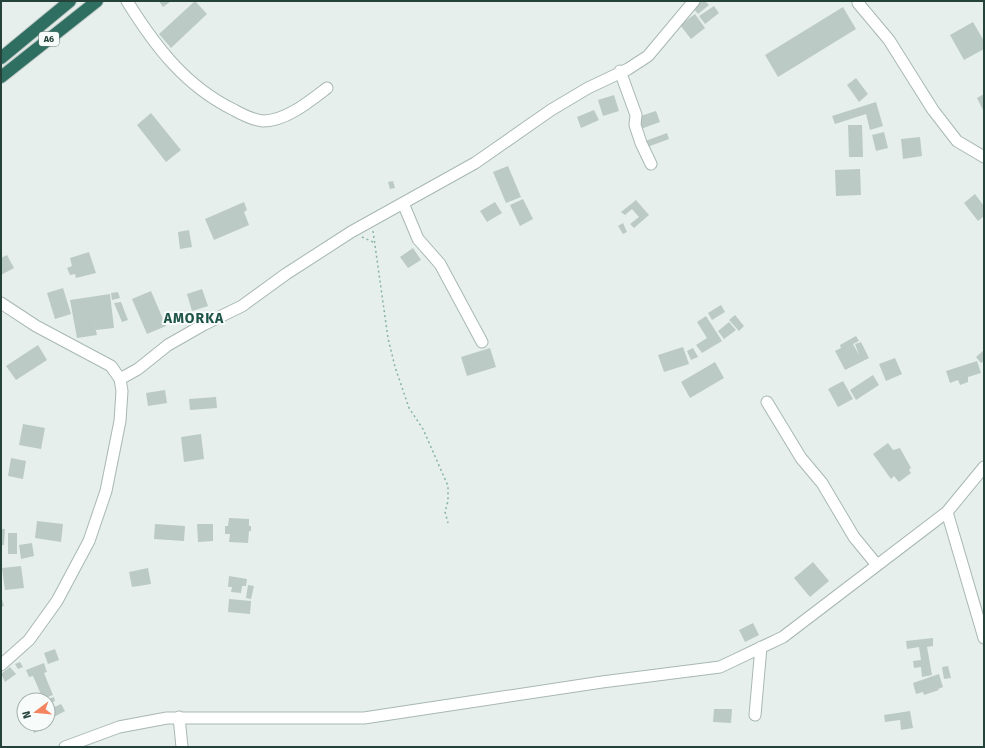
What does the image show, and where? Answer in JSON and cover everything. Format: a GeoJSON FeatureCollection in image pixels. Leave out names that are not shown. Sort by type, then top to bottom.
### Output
{"type":"FeatureCollection","features":[{"type":"Feature","properties":{"kind":"highway","name":"A6"},"geometry":{"type":"LineString","coordinates":[[1,58],[70,1]]}},
{"type":"Feature","properties":{"kind":"highway","name":"A6"},"geometry":{"type":"LineString","coordinates":[[1,77],[97,1]]}},
{"type":"Feature","properties":{"kind":"street"},"geometry":{"type":"LineString","coordinates":[[127,1],[149,37],[183,75],[220,103],[246,116],[263,121],[284,116],[304,106],[327,88]]}},
{"type":"Feature","properties":{"kind":"street"},"geometry":{"type":"LineString","coordinates":[[120,379],[138,369],[168,345],[203,325],[242,306],[286,274],[351,232],[475,163],[551,110],[588,88],[648,56],[694,1]]}},
{"type":"Feature","properties":{"kind":"street"},"geometry":{"type":"LineString","coordinates":[[858,3],[889,40],[933,110],[957,142],[984,157]]}},
{"type":"Feature","properties":{"kind":"street"},"geometry":{"type":"LineString","coordinates":[[620,72],[636,115],[635,125],[641,143],[651,164]]}},
{"type":"Feature","properties":{"kind":"street"},"geometry":{"type":"LineString","coordinates":[[403,203],[418,239],[440,264],[482,342]]}},
{"type":"Feature","properties":{"kind":"street"},"geometry":{"type":"LineString","coordinates":[[1,303],[36,326],[111,366],[120,379],[120,421],[106,491],[89,541],[57,601],[29,640],[1,665]]}},
{"type":"Feature","properties":{"kind":"street"},"geometry":{"type":"LineString","coordinates":[[767,402],[802,458],[822,483],[854,537],[877,565]]}},
{"type":"Feature","properties":{"kind":"street"},"geometry":{"type":"LineString","coordinates":[[65,747],[119,727],[179,717],[364,718],[594,683],[720,667],[783,637],[947,512],[984,467]]}},
{"type":"Feature","properties":{"kind":"street"},"geometry":{"type":"LineString","coordinates":[[947,512],[984,638]]}},
{"type":"Feature","properties":{"kind":"street"},"geometry":{"type":"LineString","coordinates":[[755,715],[761,647]]}},
{"type":"Feature","properties":{"kind":"street"},"geometry":{"type":"LineString","coordinates":[[179,717],[182,747]]}},
{"type":"Feature","properties":{"kind":"path"},"geometry":{"type":"LineString","coordinates":[[373,220],[388,338],[395,368],[409,408],[423,430],[448,486],[446,512],[448,523]]}},
{"type":"Feature","properties":{"kind":"building"},"geometry":{"type":"Polygon","coordinates":[[[159,1],[171,1],[163,7],[159,1]]]}},
{"type":"Feature","properties":{"kind":"building"},"geometry":{"type":"Polygon","coordinates":[[[195,1],[207,14],[171,48],[159,34],[195,1]]]}},
{"type":"Feature","properties":{"kind":"building"},"geometry":{"type":"Polygon","coordinates":[[[701,1],[705,1],[709,5],[698,14],[693,8],[701,1]]]}},
{"type":"Feature","properties":{"kind":"building"},"geometry":{"type":"Polygon","coordinates":[[[714,6],[719,13],[705,24],[699,16],[714,6]]]}},
{"type":"Feature","properties":{"kind":"building"},"geometry":{"type":"Polygon","coordinates":[[[843,7],[856,29],[778,77],[765,55],[843,7]]]}},
{"type":"Feature","properties":{"kind":"building"},"geometry":{"type":"Polygon","coordinates":[[[695,14],[705,28],[691,39],[680,25],[695,14]]]}},
{"type":"Feature","properties":{"kind":"building"},"geometry":{"type":"Polygon","coordinates":[[[973,22],[984,41],[984,49],[964,60],[950,35],[973,22]]]}},
{"type":"Feature","properties":{"kind":"building"},"geometry":{"type":"Polygon","coordinates":[[[856,78],[868,94],[859,102],[847,85],[856,78]]]}},
{"type":"Feature","properties":{"kind":"building"},"geometry":{"type":"Polygon","coordinates":[[[984,94],[984,112],[977,98],[984,94]]]}},
{"type":"Feature","properties":{"kind":"building"},"geometry":{"type":"Polygon","coordinates":[[[614,95],[619,111],[603,116],[598,100],[614,95]]]}},
{"type":"Feature","properties":{"kind":"building"},"geometry":{"type":"Polygon","coordinates":[[[876,102],[883,126],[870,130],[866,114],[835,124],[832,116],[876,102]]]}},
{"type":"Feature","properties":{"kind":"building"},"geometry":{"type":"Polygon","coordinates":[[[594,110],[599,120],[581,128],[577,117],[594,110]]]}},
{"type":"Feature","properties":{"kind":"building"},"geometry":{"type":"Polygon","coordinates":[[[656,111],[660,122],[635,131],[631,119],[656,111]]]}},
{"type":"Feature","properties":{"kind":"building"},"geometry":{"type":"Polygon","coordinates":[[[151,113],[181,150],[166,162],[137,125],[151,113]]]}},
{"type":"Feature","properties":{"kind":"building"},"geometry":{"type":"Polygon","coordinates":[[[848,125],[862,125],[863,157],[849,157],[848,125]]]}},
{"type":"Feature","properties":{"kind":"building"},"geometry":{"type":"Polygon","coordinates":[[[884,132],[888,148],[876,151],[872,135],[884,132]]]}},
{"type":"Feature","properties":{"kind":"building"},"geometry":{"type":"Polygon","coordinates":[[[667,133],[669,139],[642,149],[640,143],[667,133]]]}},
{"type":"Feature","properties":{"kind":"building"},"geometry":{"type":"Polygon","coordinates":[[[920,137],[922,156],[903,159],[901,139],[920,137]]]}},
{"type":"Feature","properties":{"kind":"building"},"geometry":{"type":"Polygon","coordinates":[[[508,166],[521,197],[506,203],[493,172],[508,166]]]}},
{"type":"Feature","properties":{"kind":"building"},"geometry":{"type":"Polygon","coordinates":[[[860,169],[861,195],[836,196],[835,170],[860,169]]]}},
{"type":"Feature","properties":{"kind":"building"},"geometry":{"type":"Polygon","coordinates":[[[393,181],[395,188],[390,189],[388,182],[393,181]]]}},
{"type":"Feature","properties":{"kind":"building"},"geometry":{"type":"Polygon","coordinates":[[[975,194],[984,206],[984,216],[978,221],[964,203],[975,194]]]}},
{"type":"Feature","properties":{"kind":"building"},"geometry":{"type":"Polygon","coordinates":[[[523,199],[533,219],[520,226],[510,205],[523,199]]]}},
{"type":"Feature","properties":{"kind":"building"},"geometry":{"type":"Polygon","coordinates":[[[636,200],[649,215],[634,228],[630,224],[639,217],[632,209],[625,215],[621,212],[636,200]]]}},
{"type":"Feature","properties":{"kind":"building"},"geometry":{"type":"Polygon","coordinates":[[[244,202],[247,210],[244,212],[249,225],[214,240],[205,219],[244,202]]]}},
{"type":"Feature","properties":{"kind":"building"},"geometry":{"type":"Polygon","coordinates":[[[495,202],[502,213],[487,222],[480,211],[495,202]]]}},
{"type":"Feature","properties":{"kind":"building"},"geometry":{"type":"Polygon","coordinates":[[[623,223],[627,232],[623,234],[618,226],[623,223]]]}},
{"type":"Feature","properties":{"kind":"building"},"geometry":{"type":"Polygon","coordinates":[[[189,230],[192,247],[180,249],[178,232],[189,230]]]}},
{"type":"Feature","properties":{"kind":"building"},"geometry":{"type":"Polygon","coordinates":[[[413,248],[421,260],[408,268],[400,257],[413,248]]]}},
{"type":"Feature","properties":{"kind":"building"},"geometry":{"type":"Polygon","coordinates":[[[89,252],[96,273],[76,278],[75,274],[70,275],[67,268],[72,266],[70,258],[89,252]]]}},
{"type":"Feature","properties":{"kind":"building"},"geometry":{"type":"Polygon","coordinates":[[[7,255],[14,268],[1,275],[1,258],[7,255]]]}},
{"type":"Feature","properties":{"kind":"building"},"geometry":{"type":"Polygon","coordinates":[[[63,288],[71,314],[55,319],[47,293],[63,288]]]}},
{"type":"Feature","properties":{"kind":"building"},"geometry":{"type":"Polygon","coordinates":[[[202,289],[208,306],[192,311],[187,294],[202,289]]]}},
{"type":"Feature","properties":{"kind":"building"},"geometry":{"type":"Polygon","coordinates":[[[151,291],[166,326],[147,334],[132,299],[151,291]]]}},
{"type":"Feature","properties":{"kind":"building"},"geometry":{"type":"Polygon","coordinates":[[[118,292],[120,298],[112,300],[111,293],[118,292]]]}},
{"type":"Feature","properties":{"kind":"building"},"geometry":{"type":"Polygon","coordinates":[[[110,294],[114,328],[96,330],[94,322],[97,335],[77,338],[70,300],[110,294]]]}},
{"type":"Feature","properties":{"kind":"building"},"geometry":{"type":"Polygon","coordinates":[[[121,302],[128,320],[122,322],[114,303],[121,302]]]}},
{"type":"Feature","properties":{"kind":"building"},"geometry":{"type":"Polygon","coordinates":[[[721,305],[725,312],[712,320],[708,313],[721,305]]]}},
{"type":"Feature","properties":{"kind":"building"},"geometry":{"type":"Polygon","coordinates":[[[735,315],[744,326],[739,331],[729,320],[735,315]]]}},
{"type":"Feature","properties":{"kind":"building"},"geometry":{"type":"Polygon","coordinates":[[[706,316],[722,341],[702,353],[696,345],[707,338],[697,322],[706,316]]]}},
{"type":"Feature","properties":{"kind":"building"},"geometry":{"type":"Polygon","coordinates":[[[729,322],[736,330],[724,339],[718,331],[729,322]]]}},
{"type":"Feature","properties":{"kind":"building"},"geometry":{"type":"Polygon","coordinates":[[[856,336],[859,341],[853,344],[859,355],[855,344],[861,342],[869,358],[845,370],[835,351],[841,348],[840,345],[856,336]]]}},
{"type":"Feature","properties":{"kind":"building"},"geometry":{"type":"Polygon","coordinates":[[[38,345],[47,360],[16,380],[6,366],[38,345]]]}},
{"type":"Feature","properties":{"kind":"building"},"geometry":{"type":"Polygon","coordinates":[[[683,347],[689,364],[664,372],[658,355],[683,347]]]}},
{"type":"Feature","properties":{"kind":"building"},"geometry":{"type":"Polygon","coordinates":[[[490,348],[496,367],[467,376],[461,357],[490,348]]]}},
{"type":"Feature","properties":{"kind":"building"},"geometry":{"type":"Polygon","coordinates":[[[693,348],[698,357],[691,360],[687,351],[693,348]]]}},
{"type":"Feature","properties":{"kind":"building"},"geometry":{"type":"Polygon","coordinates":[[[984,350],[984,361],[981,363],[976,357],[984,350]]]}},
{"type":"Feature","properties":{"kind":"building"},"geometry":{"type":"Polygon","coordinates":[[[895,358],[902,374],[886,381],[879,364],[895,358]]]}},
{"type":"Feature","properties":{"kind":"building"},"geometry":{"type":"Polygon","coordinates":[[[977,361],[981,373],[968,377],[968,382],[960,385],[958,380],[950,383],[946,371],[977,361]]]}},
{"type":"Feature","properties":{"kind":"building"},"geometry":{"type":"Polygon","coordinates":[[[715,362],[724,378],[690,398],[681,382],[715,362]]]}},
{"type":"Feature","properties":{"kind":"building"},"geometry":{"type":"Polygon","coordinates":[[[873,375],[879,385],[856,400],[850,390],[873,375]]]}},
{"type":"Feature","properties":{"kind":"building"},"geometry":{"type":"Polygon","coordinates":[[[843,381],[853,399],[838,407],[828,389],[843,381]]]}},
{"type":"Feature","properties":{"kind":"building"},"geometry":{"type":"Polygon","coordinates":[[[165,390],[167,403],[148,406],[146,393],[165,390]]]}},
{"type":"Feature","properties":{"kind":"building"},"geometry":{"type":"Polygon","coordinates":[[[216,397],[217,408],[190,410],[189,399],[216,397]]]}},
{"type":"Feature","properties":{"kind":"building"},"geometry":{"type":"Polygon","coordinates":[[[23,424],[45,428],[41,449],[19,445],[23,424]]]}},
{"type":"Feature","properties":{"kind":"building"},"geometry":{"type":"Polygon","coordinates":[[[201,434],[204,459],[184,462],[181,437],[201,434]]]}},
{"type":"Feature","properties":{"kind":"building"},"geometry":{"type":"Polygon","coordinates":[[[888,443],[893,450],[900,448],[911,468],[909,470],[911,473],[899,482],[894,476],[891,479],[873,454],[888,443]]]}},
{"type":"Feature","properties":{"kind":"building"},"geometry":{"type":"Polygon","coordinates":[[[11,458],[26,461],[23,479],[8,476],[11,458]]]}},
{"type":"Feature","properties":{"kind":"building"},"geometry":{"type":"Polygon","coordinates":[[[229,518],[249,519],[251,531],[249,531],[248,543],[229,542],[230,534],[225,534],[225,526],[228,526],[229,518]]]}},
{"type":"Feature","properties":{"kind":"building"},"geometry":{"type":"Polygon","coordinates":[[[37,521],[63,524],[61,542],[35,538],[37,521]]]}},
{"type":"Feature","properties":{"kind":"building"},"geometry":{"type":"Polygon","coordinates":[[[155,524],[185,526],[184,541],[154,539],[155,524]]]}},
{"type":"Feature","properties":{"kind":"building"},"geometry":{"type":"Polygon","coordinates":[[[197,524],[213,524],[213,541],[198,542],[197,524]]]}},
{"type":"Feature","properties":{"kind":"building"},"geometry":{"type":"Polygon","coordinates":[[[1,529],[5,529],[4,545],[1,545],[1,529]]]}},
{"type":"Feature","properties":{"kind":"building"},"geometry":{"type":"Polygon","coordinates":[[[8,533],[17,533],[17,554],[8,554],[8,533]]]}},
{"type":"Feature","properties":{"kind":"building"},"geometry":{"type":"Polygon","coordinates":[[[32,543],[34,556],[21,559],[19,545],[32,543]]]}},
{"type":"Feature","properties":{"kind":"building"},"geometry":{"type":"Polygon","coordinates":[[[813,562],[829,581],[810,597],[794,578],[813,562]]]}},
{"type":"Feature","properties":{"kind":"building"},"geometry":{"type":"Polygon","coordinates":[[[21,566],[24,588],[5,590],[2,568],[21,566]]]}},
{"type":"Feature","properties":{"kind":"building"},"geometry":{"type":"Polygon","coordinates":[[[148,568],[151,584],[132,587],[129,572],[148,568]]]}},
{"type":"Feature","properties":{"kind":"building"},"geometry":{"type":"Polygon","coordinates":[[[229,576],[247,579],[246,586],[242,586],[241,593],[231,592],[232,587],[228,587],[229,576]]]}},
{"type":"Feature","properties":{"kind":"building"},"geometry":{"type":"Polygon","coordinates":[[[248,585],[254,586],[251,599],[246,598],[248,585]]]}},
{"type":"Feature","properties":{"kind":"building"},"geometry":{"type":"Polygon","coordinates":[[[1,596],[4,606],[1,607],[1,596]]]}},
{"type":"Feature","properties":{"kind":"building"},"geometry":{"type":"Polygon","coordinates":[[[229,599],[251,601],[250,614],[228,612],[229,599]]]}},
{"type":"Feature","properties":{"kind":"building"},"geometry":{"type":"Polygon","coordinates":[[[753,623],[759,635],[745,642],[739,630],[753,623]]]}},
{"type":"Feature","properties":{"kind":"building"},"geometry":{"type":"Polygon","coordinates":[[[933,638],[933,646],[927,647],[932,675],[922,677],[921,667],[914,668],[913,661],[921,660],[919,647],[907,649],[906,641],[933,638]]]}},
{"type":"Feature","properties":{"kind":"building"},"geometry":{"type":"Polygon","coordinates":[[[55,649],[59,660],[48,664],[44,653],[55,649]]]}},
{"type":"Feature","properties":{"kind":"building"},"geometry":{"type":"Polygon","coordinates":[[[20,662],[23,667],[18,669],[15,664],[20,662]]]}},
{"type":"Feature","properties":{"kind":"building"},"geometry":{"type":"Polygon","coordinates":[[[44,663],[47,672],[44,673],[52,692],[40,692],[33,676],[29,677],[26,670],[44,663]]]}},
{"type":"Feature","properties":{"kind":"building"},"geometry":{"type":"Polygon","coordinates":[[[948,666],[951,678],[944,679],[942,667],[948,666]]]}},
{"type":"Feature","properties":{"kind":"building"},"geometry":{"type":"Polygon","coordinates":[[[10,667],[16,674],[5,682],[1,674],[10,667]]]}},
{"type":"Feature","properties":{"kind":"building"},"geometry":{"type":"Polygon","coordinates":[[[939,674],[943,687],[938,689],[939,690],[924,695],[923,692],[916,694],[913,683],[939,674]]]}},
{"type":"Feature","properties":{"kind":"building"},"geometry":{"type":"Polygon","coordinates":[[[61,704],[65,711],[56,716],[56,706],[61,704]]]}},
{"type":"Feature","properties":{"kind":"building"},"geometry":{"type":"Polygon","coordinates":[[[714,709],[732,709],[731,723],[713,722],[714,709]]]}},
{"type":"Feature","properties":{"kind":"building"},"geometry":{"type":"Polygon","coordinates":[[[910,711],[913,728],[901,730],[900,720],[885,722],[884,715],[910,711]]]}},
{"type":"Feature","properties":{"kind":"district","name":"AMORKA"},"geometry":{"type":"Point","coordinates":[194,318]}}]}
